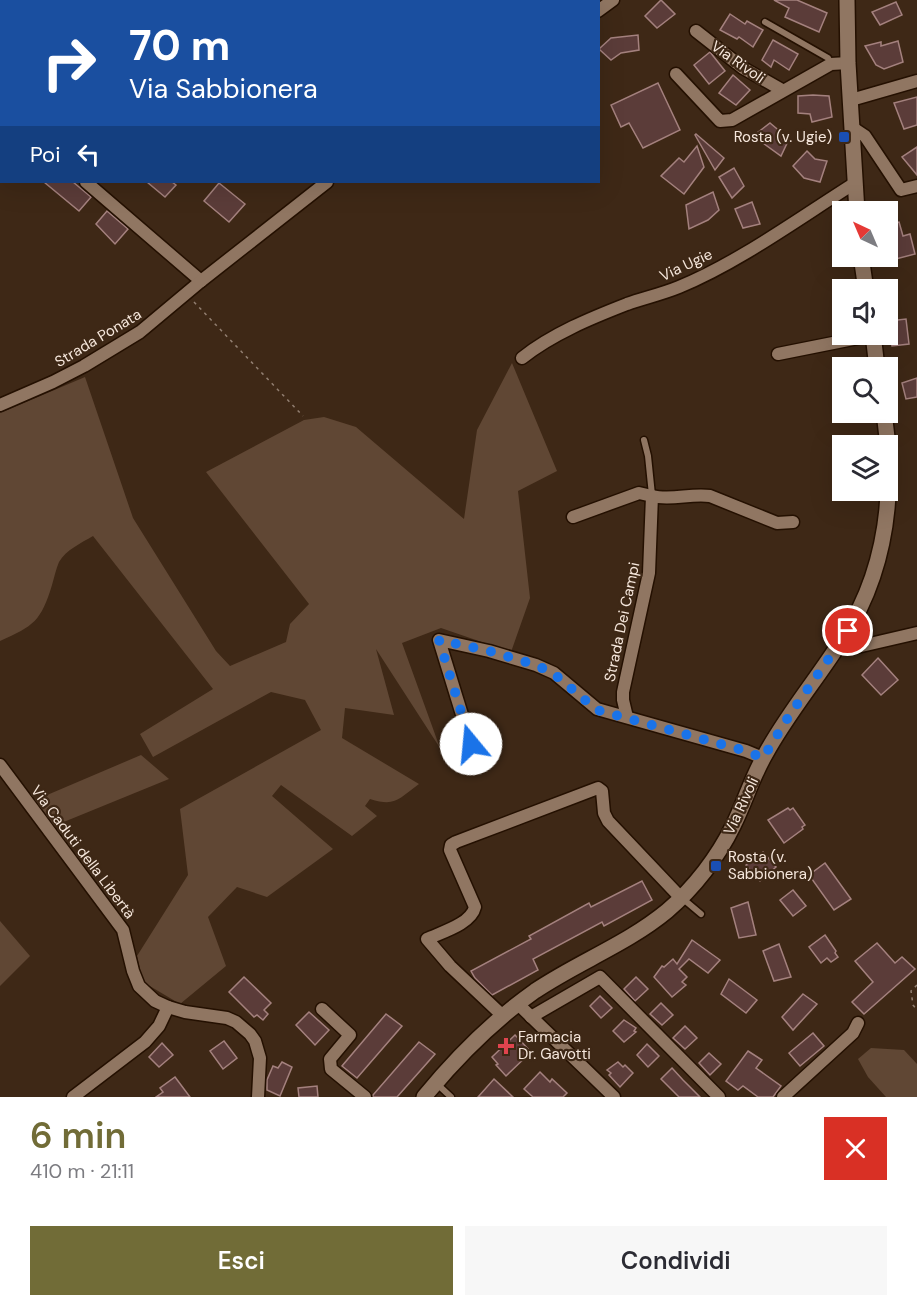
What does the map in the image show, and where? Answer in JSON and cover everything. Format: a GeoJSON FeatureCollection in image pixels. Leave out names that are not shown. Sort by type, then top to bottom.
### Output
{"type":"FeatureCollection","features":[{"type":"Feature","properties":{"kind":"street"},"geometry":{"type":"LineString","coordinates":[[600,10],[613,0]]}},
{"type":"Feature","properties":{"kind":"street"},"geometry":{"type":"LineString","coordinates":[[847,0],[848,63],[856,201]]}},
{"type":"Feature","properties":{"kind":"street","name":"Via Rivoli"},"geometry":{"type":"LineString","coordinates":[[696,31],[743,68],[782,90]]}},
{"type":"Feature","properties":{"kind":"street","name":"Via Rivoli"},"geometry":{"type":"LineString","coordinates":[[676,74],[720,121],[732,120],[831,64],[848,63]]}},
{"type":"Feature","properties":{"kind":"street"},"geometry":{"type":"LineString","coordinates":[[851,100],[917,81]]}},
{"type":"Feature","properties":{"kind":"street"},"geometry":{"type":"LineString","coordinates":[[853,128],[865,136],[901,190],[917,186]]}},
{"type":"Feature","properties":{"kind":"street"},"geometry":{"type":"LineString","coordinates":[[87,183],[201,280]]}},
{"type":"Feature","properties":{"kind":"street","name":"Strada Ponata"},"geometry":{"type":"LineString","coordinates":[[0,405],[53,382],[116,348],[140,332],[201,280],[326,183]]}},
{"type":"Feature","properties":{"kind":"street","name":"Via Ugie"},"geometry":{"type":"LineString","coordinates":[[522,358],[539,344],[626,304],[679,287],[705,275],[855,183]]}},
{"type":"Feature","properties":{"kind":"street"},"geometry":{"type":"LineString","coordinates":[[778,354],[832,343]]}},
{"type":"Feature","properties":{"kind":"street"},"geometry":{"type":"LineString","coordinates":[[573,517],[639,493],[660,498],[710,496],[777,523],[793,522]]}},
{"type":"Feature","properties":{"kind":"street","name":"Strada Dei Campi"},"geometry":{"type":"LineString","coordinates":[[627,717],[623,692],[649,573],[652,496]]}},
{"type":"Feature","properties":{"kind":"street","name":"Via Rivoli"},"geometry":{"type":"LineString","coordinates":[[424,1097],[503,1016],[556,978],[627,940],[649,925],[681,898],[703,873],[724,843],[763,758],[842,640],[862,605],[872,583],[880,555],[888,501]]}},
{"type":"Feature","properties":{"kind":"street"},"geometry":{"type":"LineString","coordinates":[[842,640],[856,647],[917,633]]}},
{"type":"Feature","properties":{"kind":"street"},"geometry":{"type":"LineString","coordinates":[[471,744],[439,640],[489,651],[536,665],[554,674],[597,710],[746,751],[763,758]]}},
{"type":"Feature","properties":{"kind":"street","name":"Via Caduti della Libertà"},"geometry":{"type":"LineString","coordinates":[[0,765],[123,930],[139,986],[155,1001],[168,1007],[227,1018],[250,1034],[255,1041],[260,1058],[258,1097]]}},
{"type":"Feature","properties":{"kind":"street"},"geometry":{"type":"LineString","coordinates":[[503,1016],[450,966],[427,939],[465,921],[474,914],[475,907],[450,850],[451,845],[598,788],[602,791],[604,813],[608,821],[681,898]]}},
{"type":"Feature","properties":{"kind":"street"},"geometry":{"type":"LineString","coordinates":[[531,1017],[600,977],[719,1097]]}},
{"type":"Feature","properties":{"kind":"street"},"geometry":{"type":"LineString","coordinates":[[518,1004],[614,1097]]}},
{"type":"Feature","properties":{"kind":"street"},"geometry":{"type":"LineString","coordinates":[[73,1097],[145,1042],[159,1026],[168,1007]]}},
{"type":"Feature","properties":{"kind":"street"},"geometry":{"type":"LineString","coordinates":[[322,1009],[350,1035],[330,1059],[331,1069],[365,1097]]}},
{"type":"Feature","properties":{"kind":"street"},"geometry":{"type":"LineString","coordinates":[[783,1097],[853,1033],[858,1023]]}},
{"type":"Feature","properties":{"kind":"lane"},"geometry":{"type":"LineString","coordinates":[[765,22],[828,58],[831,64]]}},
{"type":"Feature","properties":{"kind":"lane"},"geometry":{"type":"LineString","coordinates":[[644,440],[652,496]]}},
{"type":"Feature","properties":{"kind":"lane"},"geometry":{"type":"LineString","coordinates":[[681,898],[701,914]]}},
{"type":"Feature","properties":{"kind":"lane"},"geometry":{"type":"LineString","coordinates":[[436,1083],[451,1097]]}},
{"type":"Feature","properties":{"kind":"path"},"geometry":{"type":"LineString","coordinates":[[186,294],[303,416]]}},
{"type":"Feature","properties":{"kind":"path"},"geometry":{"type":"LineString","coordinates":[[917,985],[911,991],[913,1005],[917,1010]]}},
{"type":"Feature","properties":{"kind":"shaded area"},"geometry":{"type":"Polygon","coordinates":[[[512,363],[557,471],[518,491],[530,598],[511,652],[441,628],[402,643],[440,748],[376,649],[394,715],[345,708],[342,738],[419,784],[391,802],[370,799],[365,806],[377,816],[352,836],[281,785],[272,796],[333,849],[267,897],[237,887],[208,917],[226,966],[180,1004],[143,982],[137,956],[188,875],[180,809],[321,730],[305,700],[271,692],[153,757],[140,734],[213,689],[93,536],[70,550],[59,562],[44,607],[35,621],[0,641],[0,413],[85,377],[133,518],[216,651],[230,666],[286,642],[290,624],[309,604],[206,472],[304,420],[324,417],[356,427],[464,519],[477,430],[512,363]]]}},
{"type":"Feature","properties":{"kind":"shaded area"},"geometry":{"type":"Polygon","coordinates":[[[141,755],[169,779],[49,828],[33,801],[141,755]]]}},
{"type":"Feature","properties":{"kind":"shaded area"},"geometry":{"type":"Polygon","coordinates":[[[0,921],[30,956],[0,986],[0,921]]]}},
{"type":"Feature","properties":{"kind":"shaded area"},"geometry":{"type":"Polygon","coordinates":[[[871,1048],[904,1050],[917,1064],[917,1097],[886,1097],[868,1077],[858,1059],[871,1048]]]}},
{"type":"Feature","properties":{"kind":"building"},"geometry":{"type":"Polygon","coordinates":[[[661,0],[675,14],[657,28],[645,16],[661,0]]]}},
{"type":"Feature","properties":{"kind":"building"},"geometry":{"type":"Polygon","coordinates":[[[774,0],[797,0],[827,13],[819,32],[785,17],[789,8],[774,0]]]}},
{"type":"Feature","properties":{"kind":"building"},"geometry":{"type":"Polygon","coordinates":[[[896,2],[902,15],[880,25],[872,12],[896,2]]]}},
{"type":"Feature","properties":{"kind":"building"},"geometry":{"type":"Polygon","coordinates":[[[730,14],[745,24],[747,21],[763,30],[753,47],[739,37],[737,39],[720,30],[730,14]]]}},
{"type":"Feature","properties":{"kind":"building"},"geometry":{"type":"Polygon","coordinates":[[[638,35],[639,50],[621,53],[611,60],[600,48],[611,38],[638,35]]]}},
{"type":"Feature","properties":{"kind":"building"},"geometry":{"type":"Polygon","coordinates":[[[773,40],[798,54],[789,70],[774,60],[771,67],[762,60],[773,40]]]}},
{"type":"Feature","properties":{"kind":"building"},"geometry":{"type":"Polygon","coordinates":[[[898,41],[903,62],[884,69],[876,65],[865,46],[881,42],[881,46],[898,41]]]}},
{"type":"Feature","properties":{"kind":"building"},"geometry":{"type":"Polygon","coordinates":[[[710,52],[725,71],[709,84],[694,65],[710,52]]]}},
{"type":"Feature","properties":{"kind":"building"},"geometry":{"type":"Polygon","coordinates":[[[733,75],[750,90],[736,105],[719,93],[733,75]]]}},
{"type":"Feature","properties":{"kind":"building"},"geometry":{"type":"Polygon","coordinates":[[[658,83],[680,130],[643,148],[629,123],[621,127],[611,105],[658,83]]]}},
{"type":"Feature","properties":{"kind":"building"},"geometry":{"type":"Polygon","coordinates":[[[798,96],[829,96],[832,117],[812,122],[810,114],[798,113],[798,96]]]}},
{"type":"Feature","properties":{"kind":"building"},"geometry":{"type":"Polygon","coordinates":[[[917,97],[917,125],[904,129],[894,103],[917,97]]]}},
{"type":"Feature","properties":{"kind":"building"},"geometry":{"type":"Polygon","coordinates":[[[770,123],[789,139],[781,156],[753,136],[770,123]]]}},
{"type":"Feature","properties":{"kind":"building"},"geometry":{"type":"Polygon","coordinates":[[[695,135],[724,158],[715,170],[695,135]]]}},
{"type":"Feature","properties":{"kind":"building"},"geometry":{"type":"Polygon","coordinates":[[[697,146],[704,167],[684,194],[661,176],[679,158],[684,162],[697,146]]]}},
{"type":"Feature","properties":{"kind":"building"},"geometry":{"type":"Polygon","coordinates":[[[917,147],[917,175],[902,157],[917,147]]]}},
{"type":"Feature","properties":{"kind":"building"},"geometry":{"type":"Polygon","coordinates":[[[807,151],[815,159],[827,161],[820,182],[804,178],[793,166],[807,151]]]}},
{"type":"Feature","properties":{"kind":"building"},"geometry":{"type":"Polygon","coordinates":[[[734,168],[744,186],[732,198],[719,177],[734,168]]]}},
{"type":"Feature","properties":{"kind":"building"},"geometry":{"type":"Polygon","coordinates":[[[45,183],[74,183],[91,197],[79,211],[45,183]]]}},
{"type":"Feature","properties":{"kind":"building"},"geometry":{"type":"Polygon","coordinates":[[[148,183],[173,183],[176,185],[165,197],[148,183]]]}},
{"type":"Feature","properties":{"kind":"building"},"geometry":{"type":"Polygon","coordinates":[[[219,183],[245,204],[229,222],[204,201],[219,183]]]}},
{"type":"Feature","properties":{"kind":"building"},"geometry":{"type":"Polygon","coordinates":[[[713,192],[719,210],[708,220],[689,229],[686,205],[713,192]]]}},
{"type":"Feature","properties":{"kind":"building"},"geometry":{"type":"Polygon","coordinates":[[[752,202],[760,224],[743,228],[735,209],[752,202]]]}},
{"type":"Feature","properties":{"kind":"building"},"geometry":{"type":"Polygon","coordinates":[[[107,211],[128,229],[115,244],[96,224],[107,211]]]}},
{"type":"Feature","properties":{"kind":"building"},"geometry":{"type":"Polygon","coordinates":[[[898,222],[903,236],[910,234],[915,254],[898,258],[898,222]]]}},
{"type":"Feature","properties":{"kind":"building"},"geometry":{"type":"Polygon","coordinates":[[[906,319],[909,344],[892,346],[898,345],[898,320],[906,319]]]}},
{"type":"Feature","properties":{"kind":"building"},"geometry":{"type":"Polygon","coordinates":[[[917,378],[917,397],[906,399],[902,383],[917,378]]]}},
{"type":"Feature","properties":{"kind":"building"},"geometry":{"type":"Polygon","coordinates":[[[878,658],[898,680],[881,695],[862,675],[878,658]]]}},
{"type":"Feature","properties":{"kind":"building"},"geometry":{"type":"Polygon","coordinates":[[[788,808],[790,810],[793,808],[805,825],[784,843],[768,820],[788,808]]]}},
{"type":"Feature","properties":{"kind":"building"},"geometry":{"type":"Polygon","coordinates":[[[763,852],[776,867],[760,881],[746,865],[763,852]]]}},
{"type":"Feature","properties":{"kind":"building"},"geometry":{"type":"Polygon","coordinates":[[[825,863],[851,899],[834,910],[809,875],[825,863]]]}},
{"type":"Feature","properties":{"kind":"building"},"geometry":{"type":"Polygon","coordinates":[[[642,881],[652,900],[604,926],[602,922],[533,959],[538,970],[492,995],[471,971],[531,939],[529,936],[589,903],[591,907],[642,881]]]}},
{"type":"Feature","properties":{"kind":"building"},"geometry":{"type":"Polygon","coordinates":[[[793,890],[806,906],[793,916],[780,900],[793,890]]]}},
{"type":"Feature","properties":{"kind":"building"},"geometry":{"type":"Polygon","coordinates":[[[748,902],[756,935],[739,938],[731,908],[748,902]]]}},
{"type":"Feature","properties":{"kind":"building"},"geometry":{"type":"Polygon","coordinates":[[[825,935],[838,957],[831,962],[827,958],[821,963],[809,947],[825,935]]]}},
{"type":"Feature","properties":{"kind":"building"},"geometry":{"type":"Polygon","coordinates":[[[692,940],[720,960],[708,973],[689,959],[679,969],[687,977],[682,982],[686,985],[672,997],[654,977],[662,966],[664,967],[673,959],[677,964],[692,940]]]}},
{"type":"Feature","properties":{"kind":"building"},"geometry":{"type":"Polygon","coordinates":[[[877,943],[895,963],[902,957],[915,969],[864,1014],[852,1002],[873,982],[855,961],[877,943]]]}},
{"type":"Feature","properties":{"kind":"building"},"geometry":{"type":"Polygon","coordinates":[[[779,944],[791,977],[774,981],[763,951],[779,944]]]}},
{"type":"Feature","properties":{"kind":"building"},"geometry":{"type":"Polygon","coordinates":[[[244,977],[271,1003],[264,1010],[268,1014],[263,1020],[257,1015],[254,1017],[229,992],[244,977]]]}},
{"type":"Feature","properties":{"kind":"building"},"geometry":{"type":"Polygon","coordinates":[[[636,977],[648,989],[635,1001],[624,989],[636,977]]]}},
{"type":"Feature","properties":{"kind":"building"},"geometry":{"type":"Polygon","coordinates":[[[729,979],[757,1000],[746,1013],[721,994],[729,979]]]}},
{"type":"Feature","properties":{"kind":"building"},"geometry":{"type":"Polygon","coordinates":[[[803,994],[817,1004],[793,1030],[782,1017],[803,994]]]}},
{"type":"Feature","properties":{"kind":"building"},"geometry":{"type":"Polygon","coordinates":[[[600,996],[612,1008],[601,1018],[590,1006],[600,996]]]}},
{"type":"Feature","properties":{"kind":"building"},"geometry":{"type":"Polygon","coordinates":[[[661,1003],[673,1015],[662,1025],[650,1014],[661,1003]]]}},
{"type":"Feature","properties":{"kind":"building"},"geometry":{"type":"Polygon","coordinates":[[[309,1012],[329,1030],[315,1045],[296,1025],[309,1012]]]}},
{"type":"Feature","properties":{"kind":"building"},"geometry":{"type":"Polygon","coordinates":[[[386,1014],[402,1026],[357,1078],[342,1066],[386,1014]]]}},
{"type":"Feature","properties":{"kind":"building"},"geometry":{"type":"Polygon","coordinates":[[[624,1020],[636,1028],[634,1031],[636,1032],[624,1042],[613,1031],[624,1020]]]}},
{"type":"Feature","properties":{"kind":"building"},"geometry":{"type":"Polygon","coordinates":[[[685,1026],[697,1038],[685,1049],[673,1038],[685,1026]]]}},
{"type":"Feature","properties":{"kind":"building"},"geometry":{"type":"Polygon","coordinates":[[[813,1033],[824,1046],[800,1066],[789,1053],[813,1033]]]}},
{"type":"Feature","properties":{"kind":"building"},"geometry":{"type":"Polygon","coordinates":[[[515,1035],[531,1052],[506,1076],[492,1057],[515,1035]]]}},
{"type":"Feature","properties":{"kind":"building"},"geometry":{"type":"Polygon","coordinates":[[[224,1041],[237,1058],[223,1069],[210,1051],[224,1041]]]}},
{"type":"Feature","properties":{"kind":"building"},"geometry":{"type":"Polygon","coordinates":[[[419,1042],[435,1054],[397,1097],[373,1097],[373,1095],[419,1042]]]}},
{"type":"Feature","properties":{"kind":"building"},"geometry":{"type":"Polygon","coordinates":[[[162,1043],[173,1055],[159,1067],[149,1057],[162,1043]]]}},
{"type":"Feature","properties":{"kind":"building"},"geometry":{"type":"Polygon","coordinates":[[[647,1044],[659,1056],[648,1067],[637,1055],[647,1044]]]}},
{"type":"Feature","properties":{"kind":"building"},"geometry":{"type":"Polygon","coordinates":[[[748,1051],[762,1060],[756,1068],[781,1086],[773,1097],[758,1097],[743,1086],[738,1090],[726,1081],[748,1051]]]}},
{"type":"Feature","properties":{"kind":"building"},"geometry":{"type":"Polygon","coordinates":[[[709,1053],[721,1064],[710,1075],[699,1063],[709,1053]]]}},
{"type":"Feature","properties":{"kind":"building"},"geometry":{"type":"Polygon","coordinates":[[[282,1062],[292,1067],[280,1096],[267,1090],[267,1080],[273,1066],[278,1068],[282,1062]]]}},
{"type":"Feature","properties":{"kind":"building"},"geometry":{"type":"Polygon","coordinates":[[[618,1062],[633,1073],[620,1087],[607,1070],[618,1062]]]}},
{"type":"Feature","properties":{"kind":"building"},"geometry":{"type":"Polygon","coordinates":[[[672,1068],[700,1097],[679,1097],[661,1079],[672,1068]]]}},
{"type":"Feature","properties":{"kind":"building"},"geometry":{"type":"Polygon","coordinates":[[[540,1072],[550,1082],[552,1079],[567,1093],[563,1097],[533,1097],[524,1089],[540,1072]]]}},
{"type":"Feature","properties":{"kind":"building"},"geometry":{"type":"Polygon","coordinates":[[[175,1077],[190,1097],[156,1097],[163,1092],[160,1088],[175,1077]]]}},
{"type":"Feature","properties":{"kind":"building"},"geometry":{"type":"Polygon","coordinates":[[[494,1079],[513,1097],[478,1097],[494,1079]]]}},
{"type":"Feature","properties":{"kind":"building"},"geometry":{"type":"Polygon","coordinates":[[[317,1086],[318,1097],[299,1097],[298,1088],[317,1086]]]}},
{"type":"Feature","properties":{"kind":"place","name":"Rosta (v. Ugie)"},"geometry":{"type":"Point","coordinates":[844,137]}},
{"type":"Feature","properties":{"kind":"place","name":"Rosta (v. Sabbionera)"},"geometry":{"type":"Point","coordinates":[716,866]}},
{"type":"Feature","properties":{"kind":"place","name":"Farmacia Dr. Gavotti"},"geometry":{"type":"Point","coordinates":[506,1046]}},
{"type":"Feature","properties":{"kind":"route"},"geometry":{"type":"LineString","coordinates":[[471,744],[439,640],[489,651],[536,665],[554,674],[597,710],[746,751],[763,758],[776,735],[848,631]]}}]}
